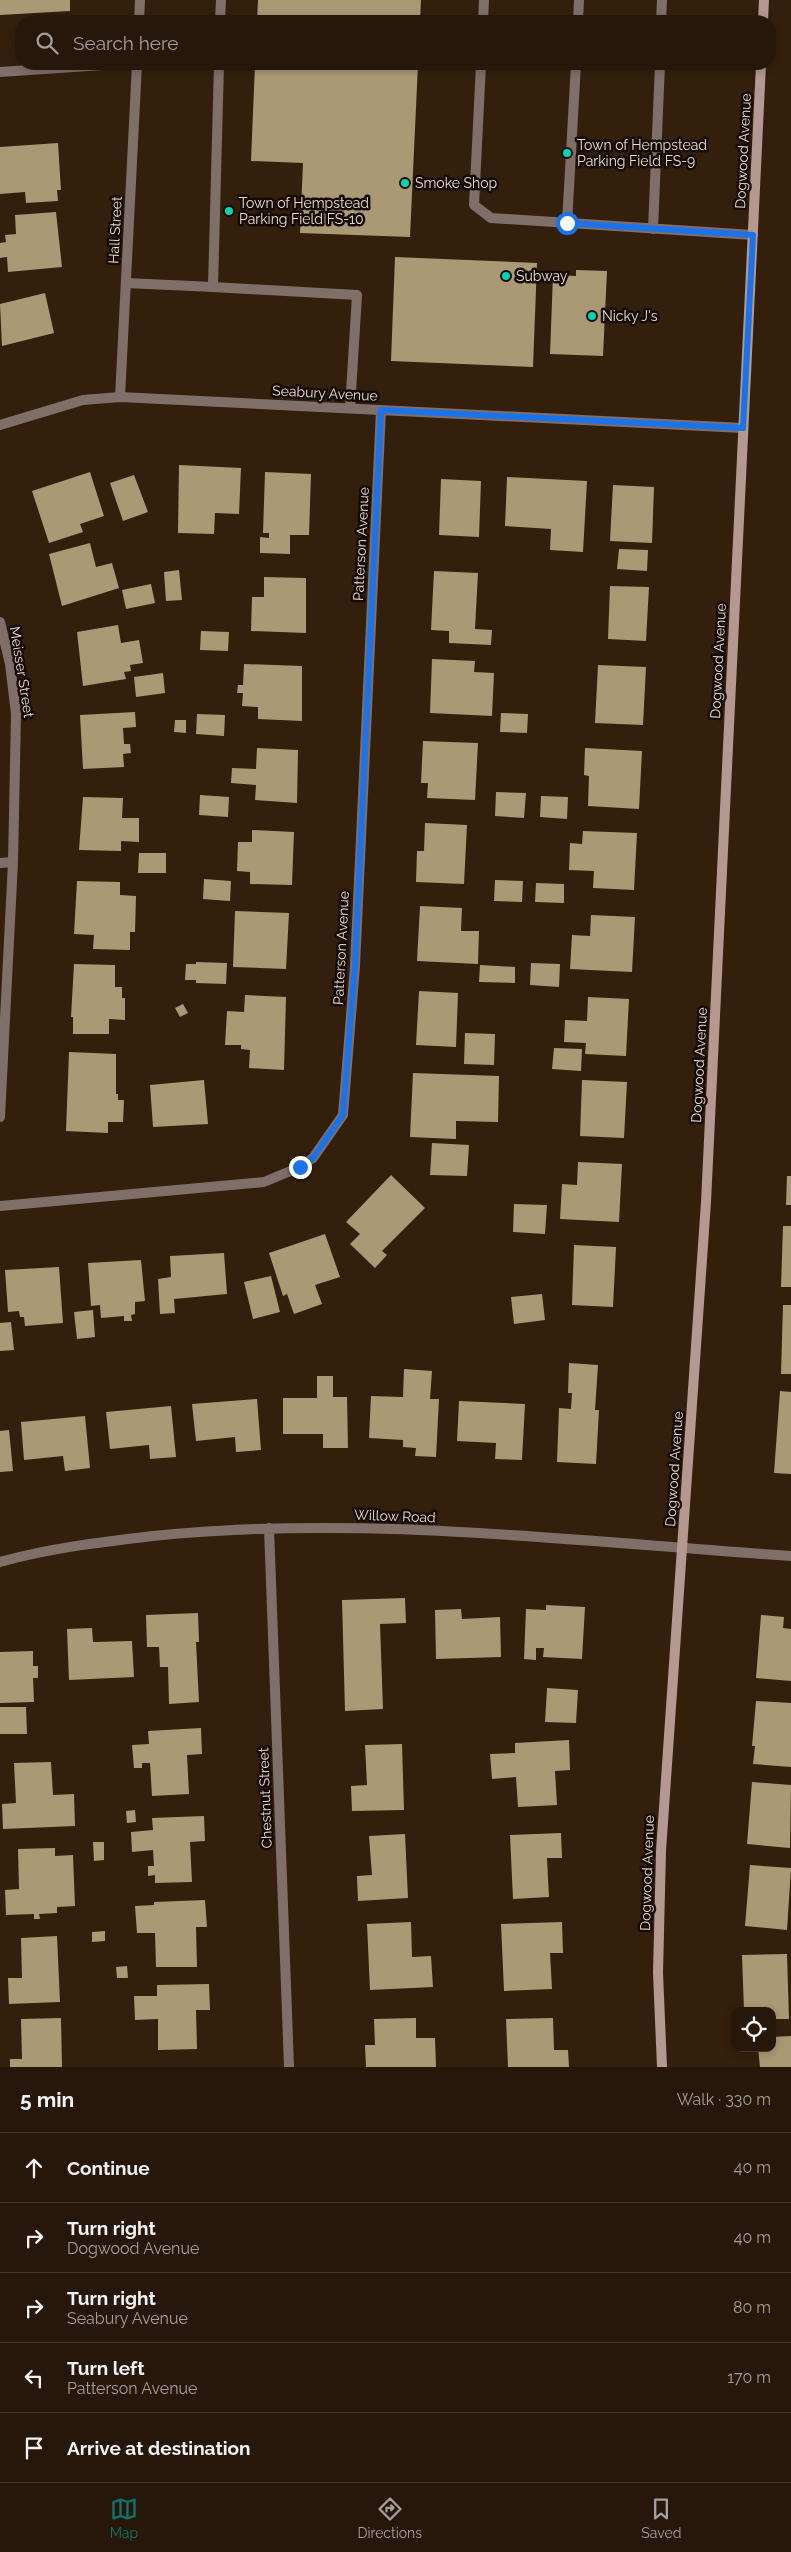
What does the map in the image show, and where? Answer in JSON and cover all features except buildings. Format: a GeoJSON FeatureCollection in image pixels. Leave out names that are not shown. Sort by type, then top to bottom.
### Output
{"type":"FeatureCollection","features":[{"type":"Feature","properties":{"kind":"street"},"geometry":{"type":"LineString","coordinates":[[139,15],[140,0]]}},
{"type":"Feature","properties":{"kind":"street"},"geometry":{"type":"LineString","coordinates":[[220,15],[221,0]]}},
{"type":"Feature","properties":{"kind":"street"},"geometry":{"type":"LineString","coordinates":[[483,15],[484,0]]}},
{"type":"Feature","properties":{"kind":"street"},"geometry":{"type":"LineString","coordinates":[[578,15],[579,0]]}},
{"type":"Feature","properties":{"kind":"street"},"geometry":{"type":"LineString","coordinates":[[661,15],[662,0]]}},
{"type":"Feature","properties":{"kind":"street"},"geometry":{"type":"LineString","coordinates":[[763,15],[764,0]]}},
{"type":"Feature","properties":{"kind":"street"},"geometry":{"type":"LineString","coordinates":[[0,72],[30,70]]}},
{"type":"Feature","properties":{"kind":"street","name":"Hall Street"},"geometry":{"type":"LineString","coordinates":[[120,397],[136,70]]}},
{"type":"Feature","properties":{"kind":"street"},"geometry":{"type":"LineString","coordinates":[[213,287],[219,70]]}},
{"type":"Feature","properties":{"kind":"street"},"geometry":{"type":"LineString","coordinates":[[481,70],[474,205],[491,218],[753,235]]}},
{"type":"Feature","properties":{"kind":"street"},"geometry":{"type":"LineString","coordinates":[[567,223],[576,70]]}},
{"type":"Feature","properties":{"kind":"street"},"geometry":{"type":"LineString","coordinates":[[653,229],[660,70]]}},
{"type":"Feature","properties":{"kind":"street","name":"Dogwood Avenue"},"geometry":{"type":"LineString","coordinates":[[662,2067],[658,1973],[661,1851],[706,1202],[761,70]]}},
{"type":"Feature","properties":{"kind":"street"},"geometry":{"type":"LineString","coordinates":[[126,283],[357,295],[350,408]]}},
{"type":"Feature","properties":{"kind":"street","name":"Seabury Avenue"},"geometry":{"type":"LineString","coordinates":[[0,425],[83,400],[120,397],[743,428]]}},
{"type":"Feature","properties":{"kind":"street","name":"Patterson Avenue"},"geometry":{"type":"LineString","coordinates":[[0,1206],[264,1182],[300,1167],[313,1158],[343,1115],[355,966],[381,410]]}},
{"type":"Feature","properties":{"kind":"street","name":"Meisser Street"},"geometry":{"type":"LineString","coordinates":[[0,622],[10,664],[16,714],[13,862],[0,1117]]}},
{"type":"Feature","properties":{"kind":"street"},"geometry":{"type":"LineString","coordinates":[[0,863],[13,862]]}},
{"type":"Feature","properties":{"kind":"street","name":"Willow Road"},"geometry":{"type":"LineString","coordinates":[[0,1562],[86,1544],[208,1530],[269,1528],[396,1528],[791,1556]]}},
{"type":"Feature","properties":{"kind":"street","name":"Chestnut Street"},"geometry":{"type":"LineString","coordinates":[[269,1528],[289,2067]]}},
{"type":"Feature","properties":{"kind":"place","name":"Town of Hempstead Parking Field FS-9"},"geometry":{"type":"Point","coordinates":[567,153]}},
{"type":"Feature","properties":{"kind":"place","name":"Smoke Shop"},"geometry":{"type":"Point","coordinates":[405,183]}},
{"type":"Feature","properties":{"kind":"place","name":"Town of Hempstead Parking Field FS-10"},"geometry":{"type":"Point","coordinates":[229,211]}},
{"type":"Feature","properties":{"kind":"place","name":"Subway"},"geometry":{"type":"Point","coordinates":[506,276]}},
{"type":"Feature","properties":{"kind":"place","name":"Nicky J's"},"geometry":{"type":"Point","coordinates":[592,316]}},
{"type":"Feature","properties":{"kind":"route"},"geometry":{"type":"LineString","coordinates":[[300,1167],[313,1158],[343,1115],[355,966],[381,410],[743,428],[753,235],[567,223]]}}]}
